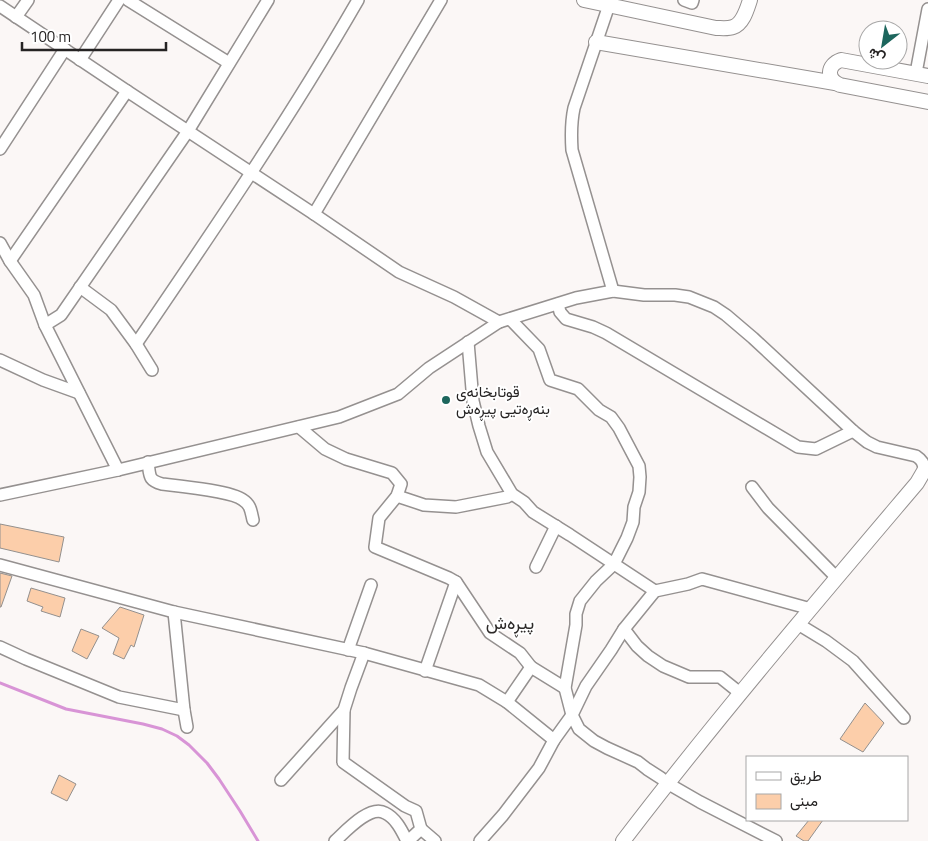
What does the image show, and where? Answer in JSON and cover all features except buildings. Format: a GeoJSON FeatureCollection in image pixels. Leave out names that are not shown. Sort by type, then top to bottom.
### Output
{"type":"FeatureCollection","features":[{"type":"Feature","properties":{"kind":"street"},"geometry":{"type":"LineString","coordinates":[[16,17],[28,0]]}},
{"type":"Feature","properties":{"kind":"street"},"geometry":{"type":"LineString","coordinates":[[80,60],[119,0]]}},
{"type":"Feature","properties":{"kind":"street"},"geometry":{"type":"LineString","coordinates":[[128,0],[230,62]]}},
{"type":"Feature","properties":{"kind":"street"},"geometry":{"type":"LineString","coordinates":[[45,325],[61,315],[188,131],[268,0]]}},
{"type":"Feature","properties":{"kind":"street"},"geometry":{"type":"LineString","coordinates":[[136,344],[251,173],[358,0]]}},
{"type":"Feature","properties":{"kind":"street"},"geometry":{"type":"LineString","coordinates":[[314,214],[441,0]]}},
{"type":"Feature","properties":{"kind":"street"},"geometry":{"type":"LineString","coordinates":[[584,0],[716,28],[733,28],[737,25],[750,0]]}},
{"type":"Feature","properties":{"kind":"street"},"geometry":{"type":"LineString","coordinates":[[684,0],[692,3],[693,0]]}},
{"type":"Feature","properties":{"kind":"street"},"geometry":{"type":"LineString","coordinates":[[609,5],[574,108],[571,136],[572,150],[614,291]]}},
{"type":"Feature","properties":{"kind":"street"},"geometry":{"type":"LineString","coordinates":[[1,10],[16,17],[399,272],[504,320],[539,349],[550,380],[578,389],[599,410],[611,417],[639,466],[639,492],[628,538],[614,564],[596,581],[580,601],[576,614],[576,625],[565,688],[572,716],[579,729],[594,741],[638,762],[667,783],[700,802],[776,841]]}},
{"type":"Feature","properties":{"kind":"street"},"geometry":{"type":"LineString","coordinates":[[835,83],[830,70],[836,62],[841,60],[922,75],[928,14]]}},
{"type":"Feature","properties":{"kind":"street"},"geometry":{"type":"LineString","coordinates":[[596,42],[835,83],[928,102]]}},
{"type":"Feature","properties":{"kind":"street"},"geometry":{"type":"LineString","coordinates":[[0,149],[64,49]]}},
{"type":"Feature","properties":{"kind":"street"},"geometry":{"type":"LineString","coordinates":[[10,261],[127,91]]}},
{"type":"Feature","properties":{"kind":"street"},"geometry":{"type":"LineString","coordinates":[[0,243],[34,295],[45,325],[118,470]]}},
{"type":"Feature","properties":{"kind":"street"},"geometry":{"type":"LineString","coordinates":[[80,287],[111,310],[152,370]]}},
{"type":"Feature","properties":{"kind":"street"},"geometry":{"type":"LineString","coordinates":[[0,495],[118,470],[339,417],[398,394],[430,368],[504,320],[576,298],[614,291],[644,295],[675,295],[688,297],[714,308],[726,315],[753,338],[867,442],[916,456],[924,465],[924,471],[917,483],[740,693],[623,841]]}},
{"type":"Feature","properties":{"kind":"street"},"geometry":{"type":"LineString","coordinates":[[558,304],[560,312],[566,319],[606,333],[798,447],[816,449],[853,431]]}},
{"type":"Feature","properties":{"kind":"street"},"geometry":{"type":"LineString","coordinates":[[468,342],[473,401],[479,426],[487,452],[512,494],[524,502],[533,512],[656,591]]}},
{"type":"Feature","properties":{"kind":"street"},"geometry":{"type":"LineString","coordinates":[[0,360],[43,380],[79,393]]}},
{"type":"Feature","properties":{"kind":"street"},"geometry":{"type":"LineString","coordinates":[[299,427],[325,449],[346,459],[392,474],[401,484],[397,496],[379,518],[375,546],[456,582],[490,633],[520,653],[531,667],[565,688]]}},
{"type":"Feature","properties":{"kind":"street"},"geometry":{"type":"LineString","coordinates":[[148,462],[150,477],[153,481],[231,494],[243,499],[250,507],[253,520]]}},
{"type":"Feature","properties":{"kind":"street"},"geometry":{"type":"LineString","coordinates":[[752,486],[768,508],[837,578]]}},
{"type":"Feature","properties":{"kind":"street"},"geometry":{"type":"LineString","coordinates":[[397,496],[424,505],[456,507],[507,497],[512,494]]}},
{"type":"Feature","properties":{"kind":"street"},"geometry":{"type":"LineString","coordinates":[[536,567],[556,526]]}},
{"type":"Feature","properties":{"kind":"street"},"geometry":{"type":"LineString","coordinates":[[0,566],[174,612],[364,653],[479,685],[507,702],[554,740]]}},
{"type":"Feature","properties":{"kind":"street"},"geometry":{"type":"LineString","coordinates":[[480,841],[503,815],[539,768],[554,740],[572,716],[586,686],[624,629],[656,591],[702,579],[811,609]]}},
{"type":"Feature","properties":{"kind":"street"},"geometry":{"type":"LineString","coordinates":[[425,670],[456,582]]}},
{"type":"Feature","properties":{"kind":"street"},"geometry":{"type":"LineString","coordinates":[[348,650],[370,585]]}},
{"type":"Feature","properties":{"kind":"street"},"geometry":{"type":"LineString","coordinates":[[174,612],[187,727]]}},
{"type":"Feature","properties":{"kind":"street"},"geometry":{"type":"LineString","coordinates":[[798,624],[826,641],[853,661],[904,718]]}},
{"type":"Feature","properties":{"kind":"street"},"geometry":{"type":"LineString","coordinates":[[624,629],[637,646],[663,666],[688,677],[720,678],[740,693]]}},
{"type":"Feature","properties":{"kind":"street"},"geometry":{"type":"LineString","coordinates":[[0,647],[119,697],[184,710]]}},
{"type":"Feature","properties":{"kind":"street"},"geometry":{"type":"LineString","coordinates":[[364,653],[344,710],[343,762],[405,806],[416,811],[421,829],[435,841]]}},
{"type":"Feature","properties":{"kind":"street"},"geometry":{"type":"LineString","coordinates":[[507,702],[531,667]]}},
{"type":"Feature","properties":{"kind":"street"},"geometry":{"type":"LineString","coordinates":[[281,780],[344,710]]}},
{"type":"Feature","properties":{"kind":"street"},"geometry":{"type":"LineString","coordinates":[[335,841],[358,820],[379,811],[391,817],[408,841],[421,829]]}},
{"type":"Feature","properties":{"kind":"waterway"},"geometry":{"type":"LineString","coordinates":[[0,683],[66,709],[143,724],[162,729],[177,736],[207,763],[258,841]]}},
{"type":"Feature","properties":{"kind":"place","name":"قوتابخانەی بنەڕەتیی پیڕەش"},"geometry":{"type":"Point","coordinates":[446,400]}},
{"type":"Feature","properties":{"kind":"district","name":"پیڕەش"},"geometry":{"type":"Point","coordinates":[510,622]}}]}
